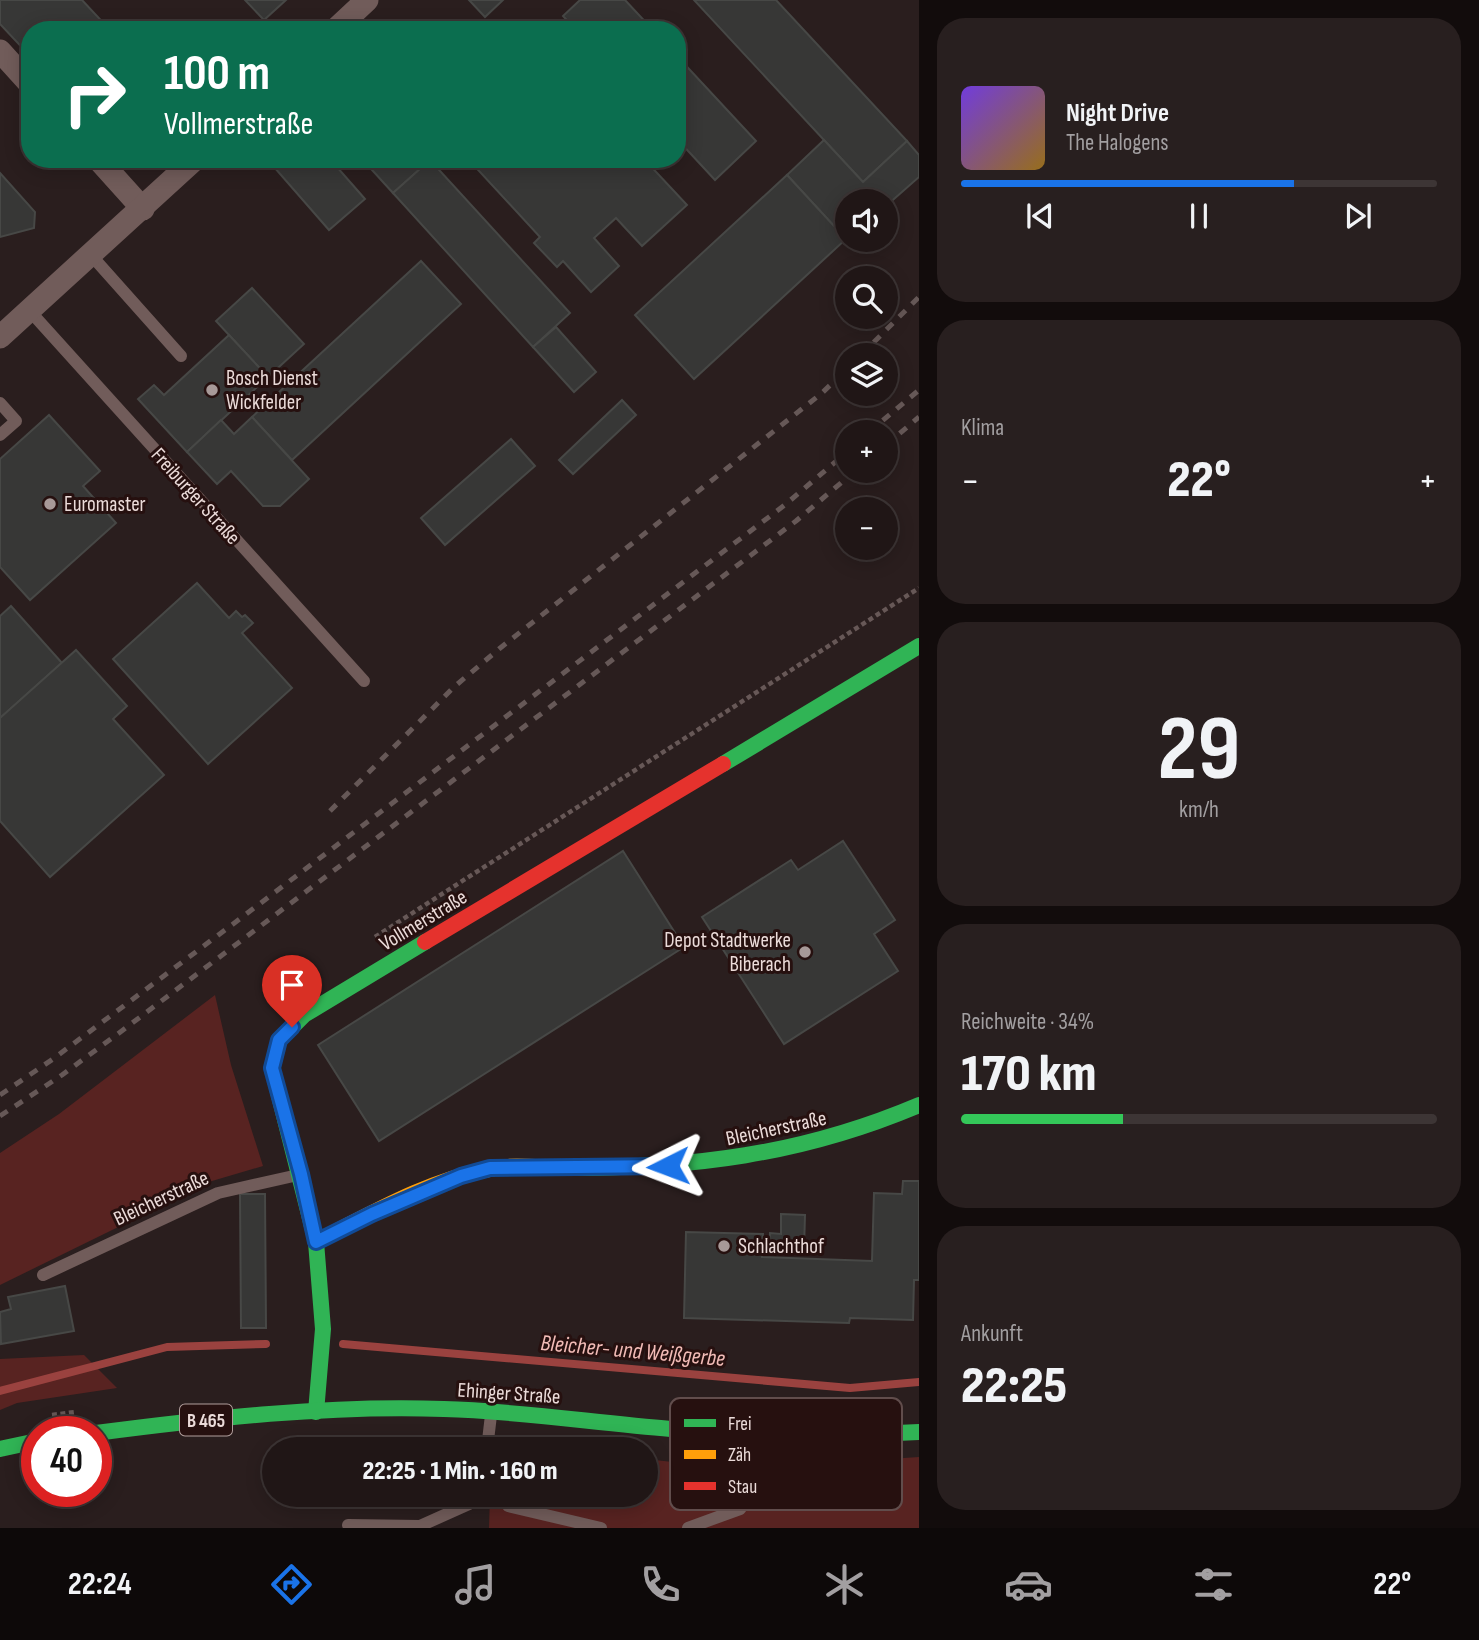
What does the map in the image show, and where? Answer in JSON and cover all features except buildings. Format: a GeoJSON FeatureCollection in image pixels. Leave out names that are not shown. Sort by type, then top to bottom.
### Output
{"type":"FeatureCollection","features":[{"type":"Feature","properties":{"kind":"street"},"geometry":{"type":"LineString","coordinates":[[344,21],[367,0]]}},
{"type":"Feature","properties":{"kind":"street"},"geometry":{"type":"LineString","coordinates":[[0,51],[21,74]]}},
{"type":"Feature","properties":{"kind":"street"},"geometry":{"type":"LineString","coordinates":[[106,168],[143,208]]}},
{"type":"Feature","properties":{"kind":"street"},"geometry":{"type":"LineString","coordinates":[[0,337],[185,168]]}},
{"type":"Feature","properties":{"kind":"street","name":"Vollmerstraße"},"geometry":{"type":"LineString","coordinates":[[316,1412],[323,1329],[316,1242],[301,1174],[272,1068],[279,1040],[304,1015],[919,646]]}},
{"type":"Feature","properties":{"kind":"street","name":"Bleicherstraße"},"geometry":{"type":"LineString","coordinates":[[316,1242],[372,1214],[461,1176],[490,1168],[627,1168],[743,1159],[825,1142],[881,1123],[919,1105]]}},
{"type":"Feature","properties":{"kind":"street","name":"Ehinger Straße"},"geometry":{"type":"LineString","coordinates":[[112,1431],[189,1421],[316,1412],[420,1409],[491,1411],[670,1429]]}},
{"type":"Feature","properties":{"kind":"street"},"geometry":{"type":"LineString","coordinates":[[0,1449],[21,1444]]}},
{"type":"Feature","properties":{"kind":"lane"},"geometry":{"type":"LineString","coordinates":[[91,256],[181,356]]}},
{"type":"Feature","properties":{"kind":"lane","name":"Freiburger Straße"},"geometry":{"type":"LineString","coordinates":[[29,310],[364,681]]}},
{"type":"Feature","properties":{"kind":"lane"},"geometry":{"type":"LineString","coordinates":[[0,403],[16,421],[0,435]]}},
{"type":"Feature","properties":{"kind":"lane","name":"Bleicherstraße"},"geometry":{"type":"LineString","coordinates":[[43,1275],[218,1193],[301,1174]]}},
{"type":"Feature","properties":{"kind":"lane"},"geometry":{"type":"LineString","coordinates":[[488,1437],[491,1411]]}},
{"type":"Feature","properties":{"kind":"lane"},"geometry":{"type":"LineString","coordinates":[[348,1525],[420,1526],[462,1507]]}},
{"type":"Feature","properties":{"kind":"lane"},"geometry":{"type":"LineString","coordinates":[[512,1507],[601,1528]]}},
{"type":"Feature","properties":{"kind":"lane"},"geometry":{"type":"LineString","coordinates":[[688,1528],[737,1510]]}},
{"type":"Feature","properties":{"kind":"path"},"geometry":{"type":"LineString","coordinates":[[369,944],[378,933],[919,588]]}},
{"type":"Feature","properties":{"kind":"shaded area"},"geometry":{"type":"Polygon","coordinates":[[[215,995],[231,1065],[263,1166],[212,1181],[0,1285],[0,1153],[59,1114],[215,995]]]}},
{"type":"Feature","properties":{"kind":"shaded area"},"geometry":{"type":"Polygon","coordinates":[[[84,1355],[117,1388],[17,1403],[0,1410],[0,1359],[84,1355]]]}},
{"type":"Feature","properties":{"kind":"shaded area"},"geometry":{"type":"Polygon","coordinates":[[[919,1457],[919,1528],[489,1528],[490,1507],[658,1507],[658,1460],[670,1462],[670,1510],[902,1510],[902,1458],[919,1457]]]}},
{"type":"Feature","properties":{"kind":"waterway","name":"Bleicher- und Weißgerbe"},"geometry":{"type":"LineString","coordinates":[[0,1391],[167,1347],[266,1344]]}},
{"type":"Feature","properties":{"kind":"waterway","name":"Bleicher- und Weißgerbe"},"geometry":{"type":"LineString","coordinates":[[343,1344],[850,1388],[919,1382]]}},
{"type":"Feature","properties":{"kind":"railway"},"geometry":{"type":"LineString","coordinates":[[873,343],[919,297]]}},
{"type":"Feature","properties":{"kind":"railway"},"geometry":{"type":"LineString","coordinates":[[330,811],[454,687],[835,381]]}},
{"type":"Feature","properties":{"kind":"railway"},"geometry":{"type":"LineString","coordinates":[[883,420],[919,390]]}},
{"type":"Feature","properties":{"kind":"railway"},"geometry":{"type":"LineString","coordinates":[[898,435],[919,417]]}},
{"type":"Feature","properties":{"kind":"railway"},"geometry":{"type":"LineString","coordinates":[[0,1095],[53,1059],[237,921],[786,504],[835,462]]}},
{"type":"Feature","properties":{"kind":"railway"},"geometry":{"type":"LineString","coordinates":[[0,1116],[123,1030],[796,521],[841,483]]}},
{"type":"Feature","properties":{"kind":"traffic: fast"},"geometry":{"type":"LineString","coordinates":[[723,764],[919,646]]}},
{"type":"Feature","properties":{"kind":"traffic: fast"},"geometry":{"type":"LineString","coordinates":[[316,1412],[323,1329],[316,1242],[272,1068],[279,1040],[304,1015],[425,942]]}},
{"type":"Feature","properties":{"kind":"traffic: fast"},"geometry":{"type":"LineString","coordinates":[[565,1168],[657,1165],[745,1155],[832,1136],[919,1105]]}},
{"type":"Feature","properties":{"kind":"traffic: fast"},"geometry":{"type":"LineString","coordinates":[[112,1431],[270,1414],[400,1408],[501,1412],[670,1428]]}},
{"type":"Feature","properties":{"kind":"traffic: fast"},"geometry":{"type":"LineString","coordinates":[[902,1433],[919,1432]]}},
{"type":"Feature","properties":{"kind":"traffic: fast"},"geometry":{"type":"LineString","coordinates":[[0,1449],[21,1444]]}},
{"type":"Feature","properties":{"kind":"traffic: slow"},"geometry":{"type":"LineString","coordinates":[[316,1242],[401,1199],[467,1174],[508,1167],[565,1168]]}},
{"type":"Feature","properties":{"kind":"traffic: jam"},"geometry":{"type":"LineString","coordinates":[[425,942],[723,764]]}},
{"type":"Feature","properties":{"kind":"place","name":"Bosch Dienst Wickfelder"},"geometry":{"type":"Point","coordinates":[212,390]}},
{"type":"Feature","properties":{"kind":"place","name":"Euromaster"},"geometry":{"type":"Point","coordinates":[50,504]}},
{"type":"Feature","properties":{"kind":"place","name":"Depot Stadtwerke Biberach"},"geometry":{"type":"Point","coordinates":[805,952]}},
{"type":"Feature","properties":{"kind":"place","name":"Schlachthof"},"geometry":{"type":"Point","coordinates":[724,1246]}},
{"type":"Feature","properties":{"kind":"route"},"geometry":{"type":"LineString","coordinates":[[292,1027],[279,1040],[272,1068],[301,1174],[316,1242],[372,1214],[461,1176],[490,1168],[668,1166]]}}]}
